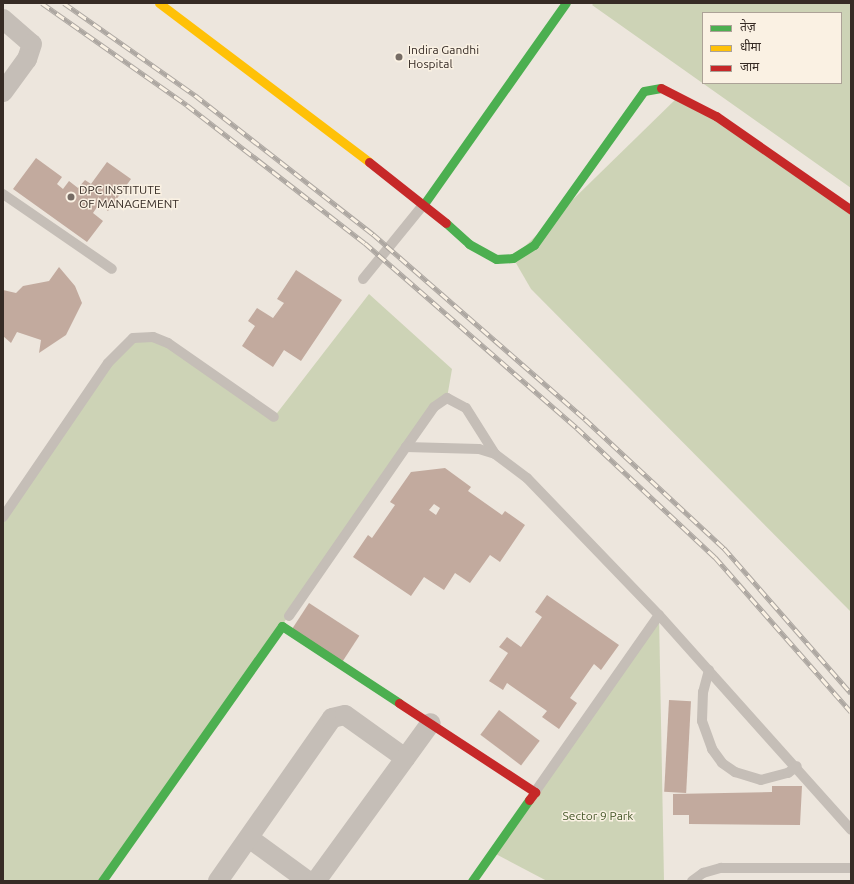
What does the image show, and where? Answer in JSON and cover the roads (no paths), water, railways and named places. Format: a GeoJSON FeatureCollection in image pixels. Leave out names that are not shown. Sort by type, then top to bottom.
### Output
{"type":"FeatureCollection","features":[{"type":"Feature","properties":{"kind":"street"},"geometry":{"type":"LineString","coordinates":[[159,3],[424,204],[469,244],[496,259],[513,258],[534,245],[644,91],[660,87],[716,116],[851,210]]}},
{"type":"Feature","properties":{"kind":"street"},"geometry":{"type":"LineString","coordinates":[[424,204],[566,3]]}},
{"type":"Feature","properties":{"kind":"street"},"geometry":{"type":"LineString","coordinates":[[3,19],[32,44],[27,59],[3,92]]}},
{"type":"Feature","properties":{"kind":"street"},"geometry":{"type":"LineString","coordinates":[[102,881],[282,626],[535,792],[472,881]]}},
{"type":"Feature","properties":{"kind":"street"},"geometry":{"type":"LineString","coordinates":[[218,881],[332,718],[345,715],[405,758]]}},
{"type":"Feature","properties":{"kind":"street"},"geometry":{"type":"LineString","coordinates":[[316,881],[431,723]]}},
{"type":"Feature","properties":{"kind":"street"},"geometry":{"type":"LineString","coordinates":[[249,838],[308,881]]}},
{"type":"Feature","properties":{"kind":"lane"},"geometry":{"type":"LineString","coordinates":[[3,194],[112,269]]}},
{"type":"Feature","properties":{"kind":"lane"},"geometry":{"type":"LineString","coordinates":[[363,279],[424,204]]}},
{"type":"Feature","properties":{"kind":"lane"},"geometry":{"type":"LineString","coordinates":[[3,517],[108,363],[133,338],[153,337],[168,343],[274,417]]}},
{"type":"Feature","properties":{"kind":"lane"},"geometry":{"type":"LineString","coordinates":[[289,616],[434,407],[447,398],[466,408],[495,454]]}},
{"type":"Feature","properties":{"kind":"lane"},"geometry":{"type":"LineString","coordinates":[[406,447],[479,449],[495,454],[527,478],[659,615],[796,766],[851,830]]}},
{"type":"Feature","properties":{"kind":"lane"},"geometry":{"type":"LineString","coordinates":[[535,792],[659,615]]}},
{"type":"Feature","properties":{"kind":"lane"},"geometry":{"type":"LineString","coordinates":[[709,670],[703,692],[702,721],[712,749],[722,763],[734,772],[761,780],[788,773],[796,766]]}},
{"type":"Feature","properties":{"kind":"lane"},"geometry":{"type":"LineString","coordinates":[[692,881],[702,873],[721,868],[851,868]]}},
{"type":"Feature","properties":{"kind":"railway"},"geometry":{"type":"LineString","coordinates":[[42,3],[187,105],[365,243],[577,428],[715,557],[851,712]]}},
{"type":"Feature","properties":{"kind":"railway"},"geometry":{"type":"LineString","coordinates":[[64,3],[195,95],[373,234],[585,419],[724,548],[851,693]]}},
{"type":"Feature","properties":{"kind":"place","name":"Indira Gandhi Hospital"},"geometry":{"type":"Point","coordinates":[399,57]}},
{"type":"Feature","properties":{"kind":"place","name":"DPC INSTITUTE OF MANAGEMENT"},"geometry":{"type":"Point","coordinates":[71,197]}},
{"type":"Feature","properties":{"kind":"park label","name":"Sector 9 Park"},"geometry":{"type":"Point","coordinates":[598,816]}}]}
